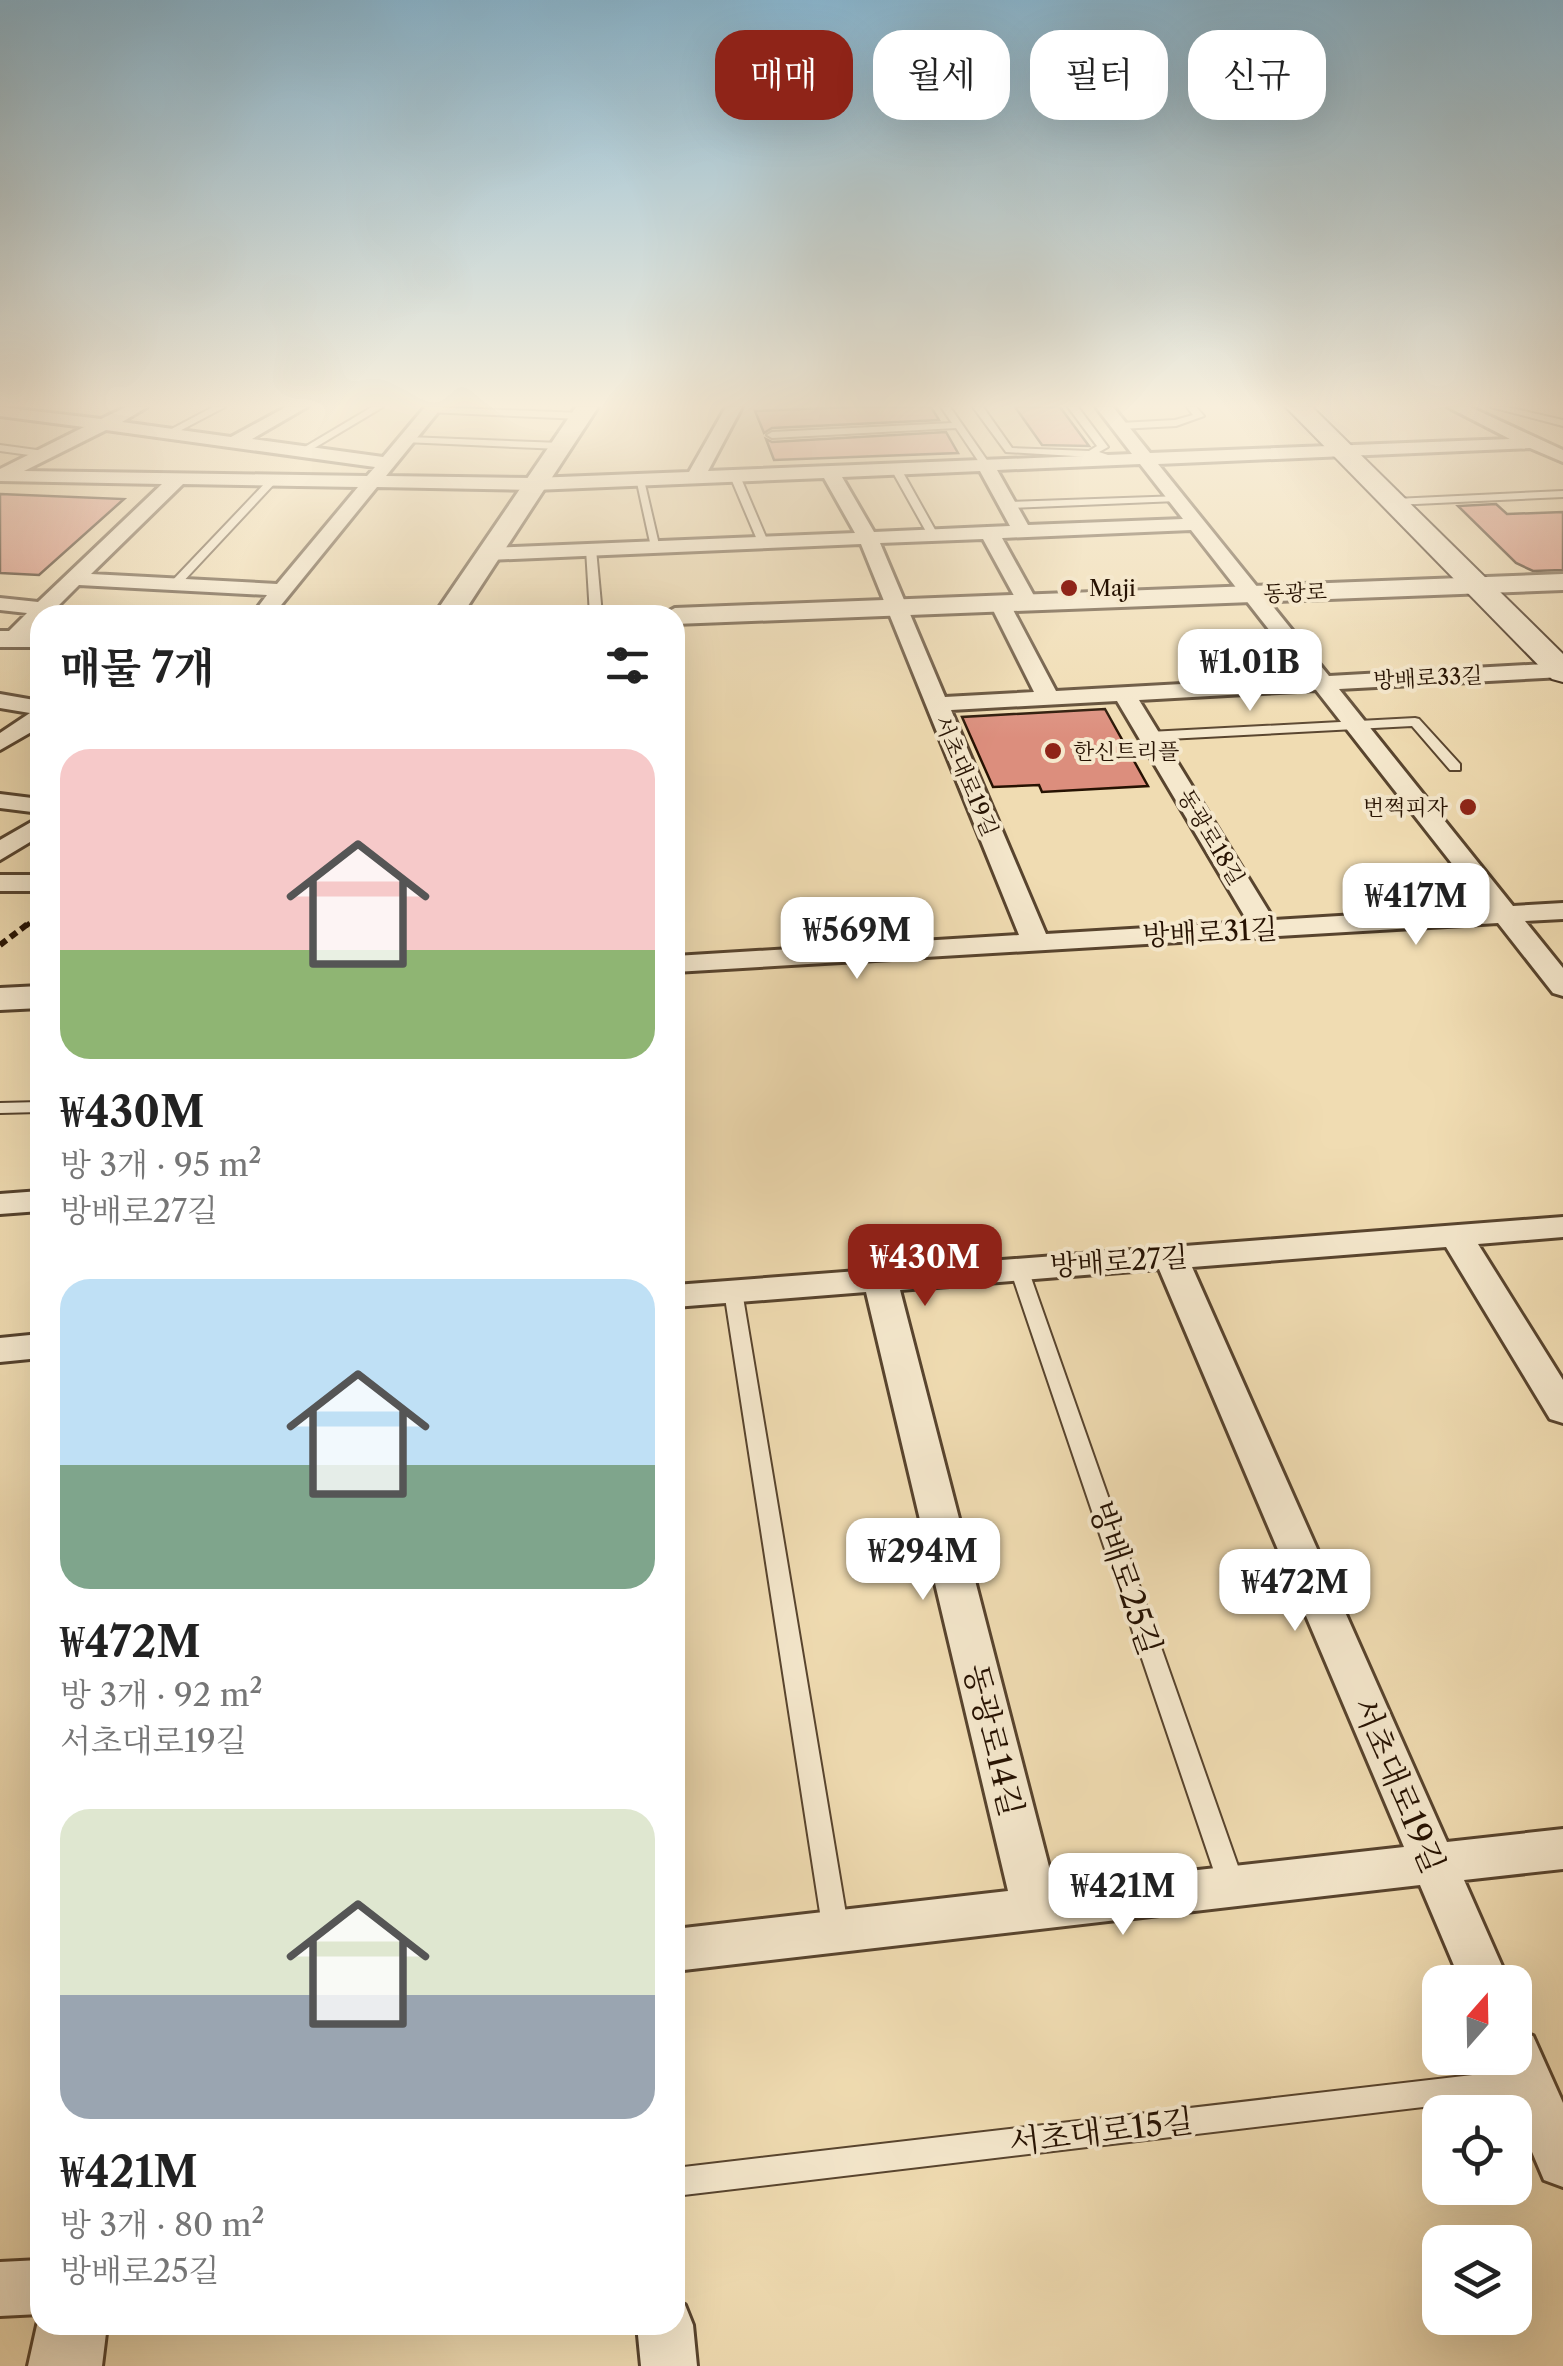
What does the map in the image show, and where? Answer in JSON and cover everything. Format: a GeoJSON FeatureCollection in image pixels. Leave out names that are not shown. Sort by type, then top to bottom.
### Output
{"type":"FeatureCollection","features":[{"type":"Feature","properties":{"kind":"main road"},"geometry":{"type":"LineString","coordinates":[[1410,517],[1563,671]]}},
{"type":"Feature","properties":{"kind":"street"},"geometry":{"type":"LineString","coordinates":[[46,605],[138,517]]}},
{"type":"Feature","properties":{"kind":"street"},"geometry":{"type":"LineString","coordinates":[[270,605],[343,517]]}},
{"type":"Feature","properties":{"kind":"street"},"geometry":{"type":"LineString","coordinates":[[455,605],[512,517]]}},
{"type":"Feature","properties":{"kind":"street","name":"서초대로19길"},"geometry":{"type":"LineString","coordinates":[[856,517],[898,608],[1036,942]]}},
{"type":"Feature","properties":{"kind":"street"},"geometry":{"type":"LineString","coordinates":[[1014,517],[1022,531]]}},
{"type":"Feature","properties":{"kind":"street"},"geometry":{"type":"LineString","coordinates":[[1193,517],[1563,987]]}},
{"type":"Feature","properties":{"kind":"street"},"geometry":{"type":"LineString","coordinates":[[488,554],[1198,524]]}},
{"type":"Feature","properties":{"kind":"street"},"geometry":{"type":"LineString","coordinates":[[989,533],[1049,698]]}},
{"type":"Feature","properties":{"kind":"street"},"geometry":{"type":"LineString","coordinates":[[72,580],[283,590]]}},
{"type":"Feature","properties":{"kind":"street","name":"동광로"},"geometry":{"type":"LineString","coordinates":[[685,616],[1563,582]]}},
{"type":"Feature","properties":{"kind":"street"},"geometry":{"type":"LineString","coordinates":[[0,604],[30,607]]}},
{"type":"Feature","properties":{"kind":"street"},"geometry":{"type":"LineString","coordinates":[[12,640],[30,621]]}},
{"type":"Feature","properties":{"kind":"street","name":"방배로33길"},"geometry":{"type":"LineString","coordinates":[[935,704],[1563,671]]}},
{"type":"Feature","properties":{"kind":"street","name":"동광로18길"},"geometry":{"type":"LineString","coordinates":[[1124,694],[1266,928]]}},
{"type":"Feature","properties":{"kind":"street"},"geometry":{"type":"LineString","coordinates":[[0,701],[30,706]]}},
{"type":"Feature","properties":{"kind":"street"},"geometry":{"type":"LineString","coordinates":[[0,743],[30,723]]}},
{"type":"Feature","properties":{"kind":"street"},"geometry":{"type":"LineString","coordinates":[[0,801],[30,805]]}},
{"type":"Feature","properties":{"kind":"street"},"geometry":{"type":"LineString","coordinates":[[0,852],[30,832]]}},
{"type":"Feature","properties":{"kind":"street"},"geometry":{"type":"LineString","coordinates":[[0,883],[30,883]]}},
{"type":"Feature","properties":{"kind":"street","name":"방배로31길"},"geometry":{"type":"LineString","coordinates":[[685,963],[1563,911]]}},
{"type":"Feature","properties":{"kind":"street"},"geometry":{"type":"LineString","coordinates":[[0,999],[30,998]]}},
{"type":"Feature","properties":{"kind":"street"},"geometry":{"type":"LineString","coordinates":[[0,1204],[30,1202]]}},
{"type":"Feature","properties":{"kind":"street","name":"방배로27길"},"geometry":{"type":"LineString","coordinates":[[685,1295],[1563,1227]]}},
{"type":"Feature","properties":{"kind":"street"},"geometry":{"type":"LineString","coordinates":[[1456,1235],[1563,1410]]}},
{"type":"Feature","properties":{"kind":"street","name":"서초대로19길"},"geometry":{"type":"LineString","coordinates":[[1171,1258],[1477,1965]]}},
{"type":"Feature","properties":{"kind":"street","name":"동광로14길"},"geometry":{"type":"LineString","coordinates":[[880,1280],[1036,1909]]}},
{"type":"Feature","properties":{"kind":"street"},"geometry":{"type":"LineString","coordinates":[[1,1354],[30,1348]]}},
{"type":"Feature","properties":{"kind":"street"},"geometry":{"type":"LineString","coordinates":[[685,1949],[1563,1848]]}},
{"type":"Feature","properties":{"kind":"street"},"geometry":{"type":"LineString","coordinates":[[1525,2075],[1563,2162]]}},
{"type":"Feature","properties":{"kind":"street"},"geometry":{"type":"LineString","coordinates":[[0,2288],[30,2288]]}},
{"type":"Feature","properties":{"kind":"street"},"geometry":{"type":"LineString","coordinates":[[65,2366],[70,2335]]}},
{"type":"Feature","properties":{"kind":"street"},"geometry":{"type":"LineString","coordinates":[[666,2335],[669,2366]]}},
{"type":"Feature","properties":{"kind":"lane"},"geometry":{"type":"LineString","coordinates":[[175,584],[237,517]]}},
{"type":"Feature","properties":{"kind":"lane"},"geometry":{"type":"LineString","coordinates":[[649,517],[656,546]]}},
{"type":"Feature","properties":{"kind":"lane"},"geometry":{"type":"LineString","coordinates":[[753,517],[763,542]]}},
{"type":"Feature","properties":{"kind":"lane"},"geometry":{"type":"LineString","coordinates":[[923,517],[933,535]]}},
{"type":"Feature","properties":{"kind":"lane"},"geometry":{"type":"LineString","coordinates":[[591,549],[595,605]]}},
{"type":"Feature","properties":{"kind":"lane"},"geometry":{"type":"LineString","coordinates":[[1150,736],[1414,722],[1455,767]]}},
{"type":"Feature","properties":{"kind":"lane"},"geometry":{"type":"LineString","coordinates":[[0,1108],[30,1107]]}},
{"type":"Feature","properties":{"kind":"lane","name":"방배로25길"},"geometry":{"type":"LineString","coordinates":[[1019,1269],[1232,1886]]}},
{"type":"Feature","properties":{"kind":"lane"},"geometry":{"type":"LineString","coordinates":[[733,1291],[836,1932]]}},
{"type":"Feature","properties":{"kind":"lane","name":"서초대로15길"},"geometry":{"type":"LineString","coordinates":[[685,2181],[1462,2075]]}},
{"type":"Feature","properties":{"kind":"path"},"geometry":{"type":"LineString","coordinates":[[0,945],[30,922]]}},
{"type":"Feature","properties":{"kind":"building"},"geometry":{"type":"Polygon","coordinates":[[[0,517],[103,517],[39,575],[0,573],[0,517]]]}},
{"type":"Feature","properties":{"kind":"building"},"geometry":{"type":"Polygon","coordinates":[[[1470,517],[1563,517],[1563,570],[1533,571],[1516,563],[1470,517]]]}},
{"type":"Feature","properties":{"kind":"building","name":"한신트리플"},"geometry":{"type":"Polygon","coordinates":[[[1105,709],[1148,786],[1042,792],[1039,785],[993,787],[962,717],[1105,709]]]}},
{"type":"Feature","properties":{"kind":"place","name":"Maji"},"geometry":{"type":"Point","coordinates":[1069,588]}},
{"type":"Feature","properties":{"kind":"place","name":"한신트리플"},"geometry":{"type":"Point","coordinates":[1053,751]}},
{"type":"Feature","properties":{"kind":"place","name":"번쩍피자"},"geometry":{"type":"Point","coordinates":[1468,807]}}]}
